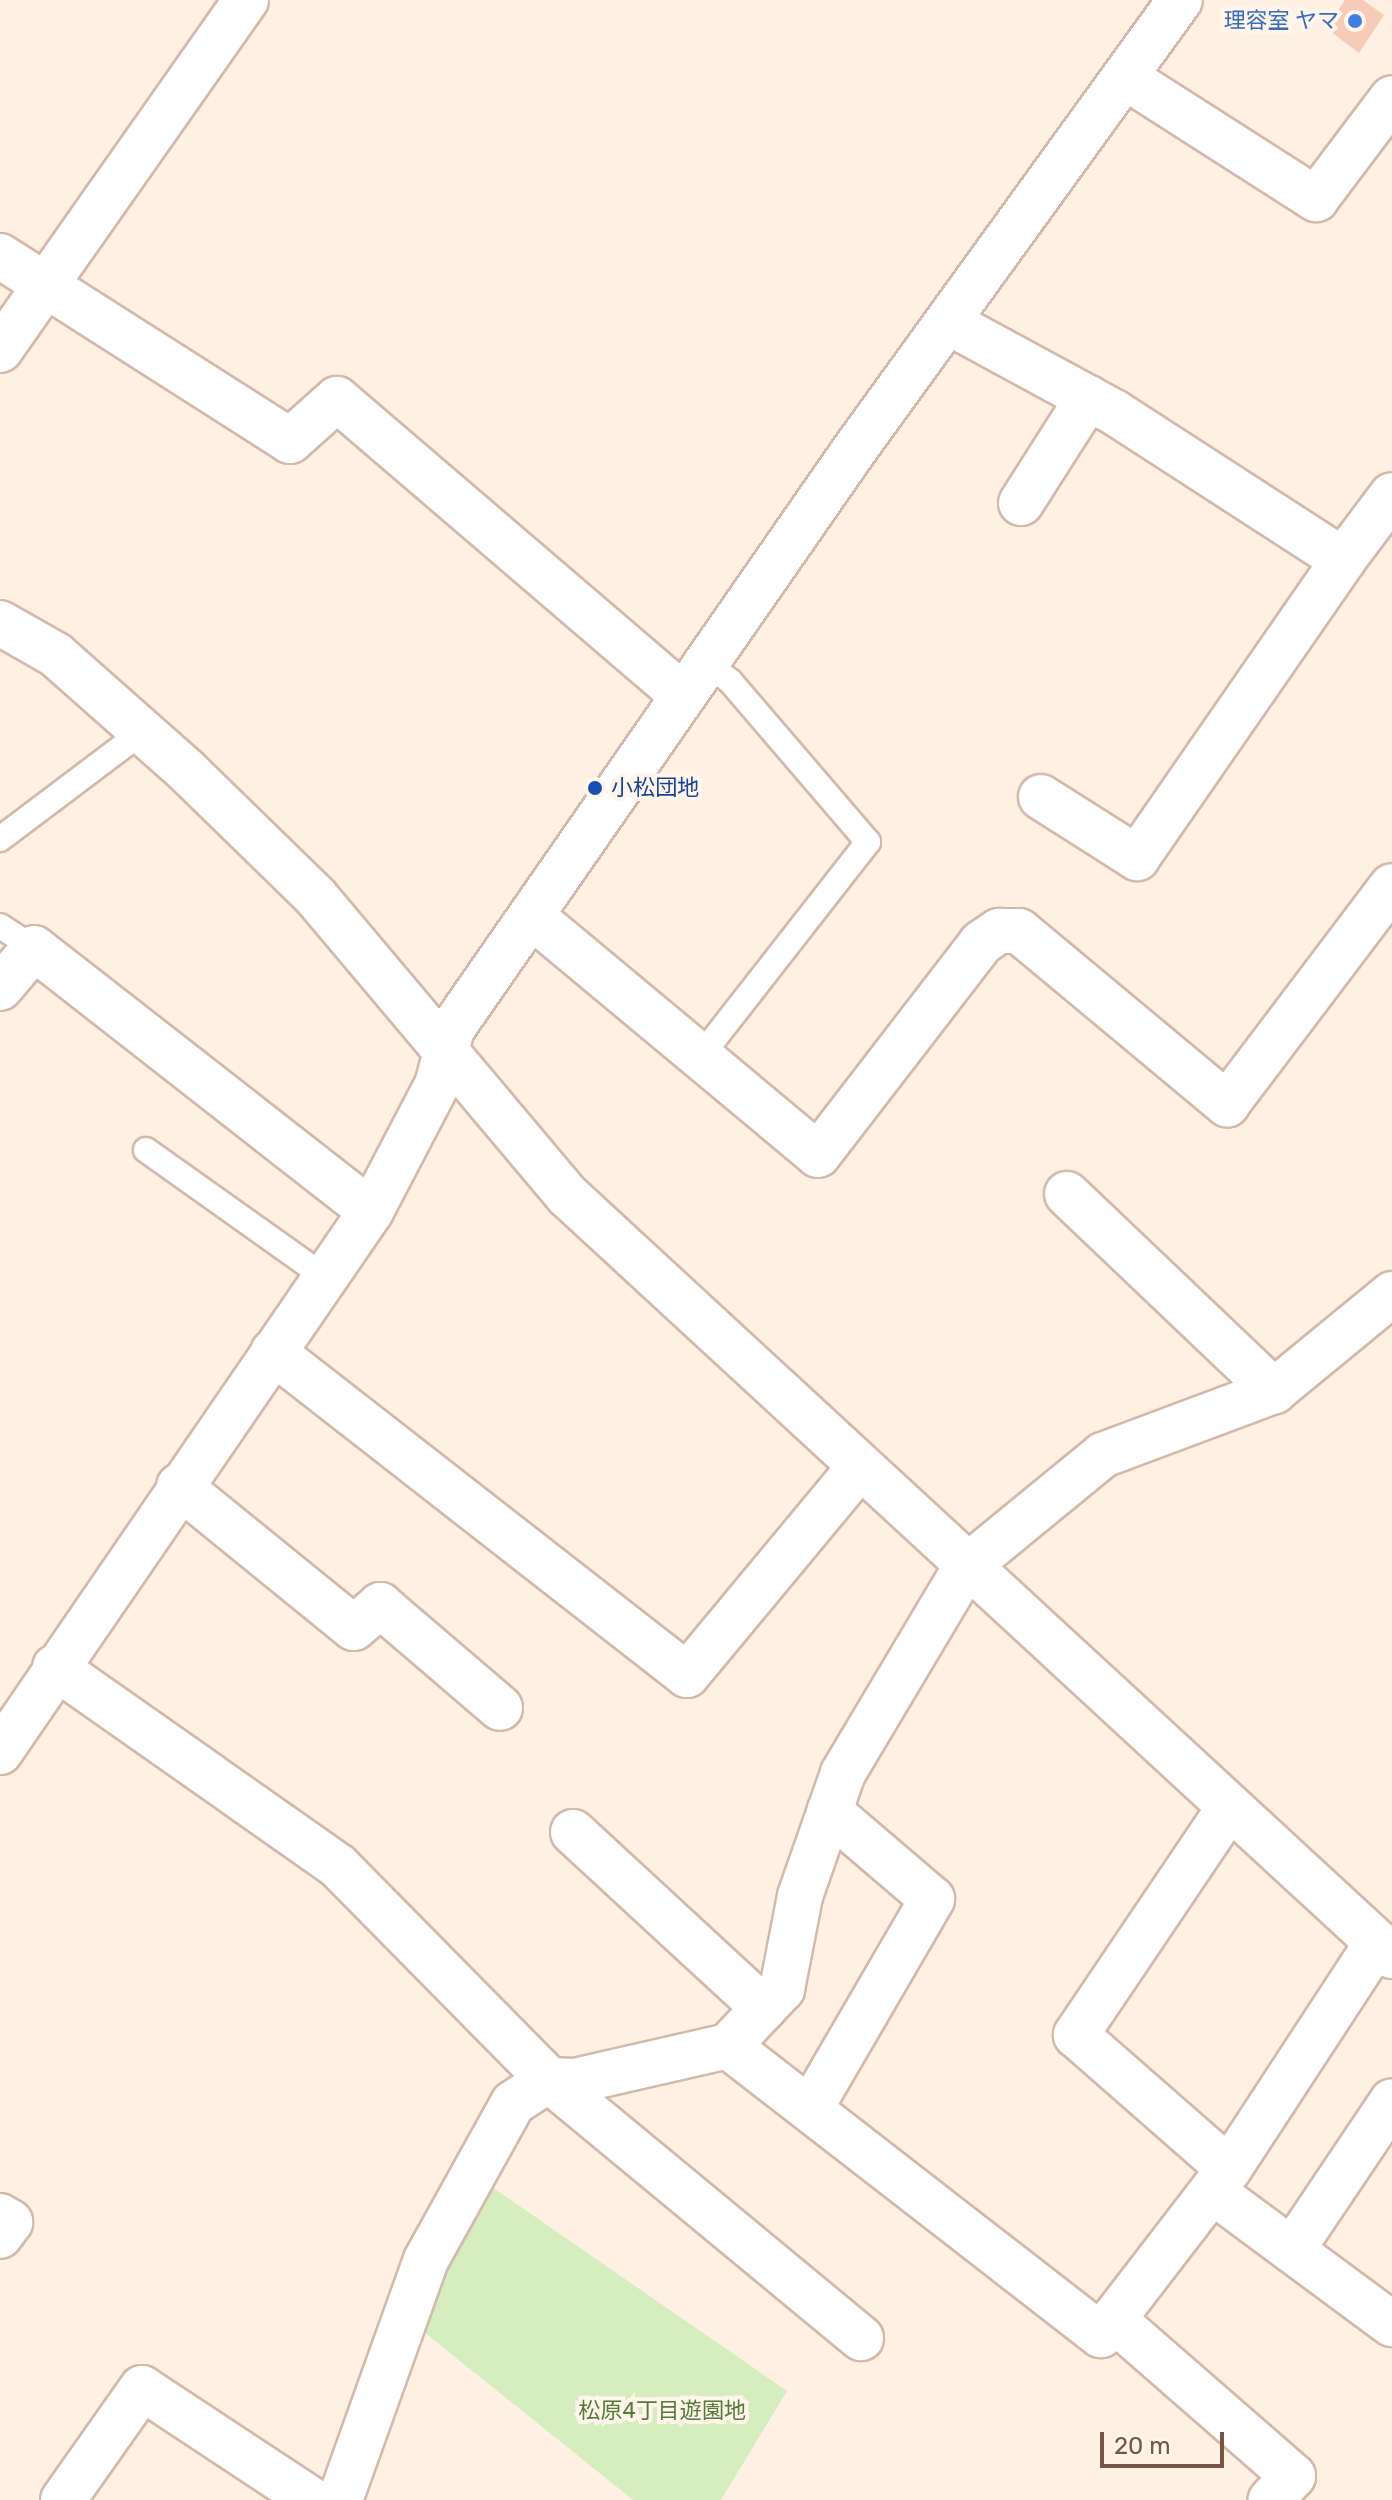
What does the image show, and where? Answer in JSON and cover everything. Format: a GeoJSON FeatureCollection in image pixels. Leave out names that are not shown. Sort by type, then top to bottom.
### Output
{"type":"FeatureCollection","features":[{"type":"Feature","properties":{"kind":"street"},"geometry":{"type":"LineString","coordinates":[[0,350],[246,0]]}},
{"type":"Feature","properties":{"kind":"street"},"geometry":{"type":"LineString","coordinates":[[0,1752],[179,1486],[371,1211],[437,1085],[441,1053],[535,919],[694,679],[1180,0]]}},
{"type":"Feature","properties":{"kind":"street"},"geometry":{"type":"LineString","coordinates":[[1125,77],[1316,199],[1392,98]]}},
{"type":"Feature","properties":{"kind":"street"},"geometry":{"type":"LineString","coordinates":[[0,256],[290,441],[337,399],[694,679]]}},
{"type":"Feature","properties":{"kind":"street"},"geometry":{"type":"LineString","coordinates":[[948,322],[1088,398],[1343,560]]}},
{"type":"Feature","properties":{"kind":"street"},"geometry":{"type":"LineString","coordinates":[[1021,503],[1088,398]]}},
{"type":"Feature","properties":{"kind":"street"},"geometry":{"type":"LineString","coordinates":[[1041,797],[1137,858],[1343,560],[1392,495]]}},
{"type":"Feature","properties":{"kind":"street"},"geometry":{"type":"LineString","coordinates":[[0,623],[56,655],[316,897],[441,1053],[568,1196],[965,1568],[1384,1950],[1220,2180],[1101,2335],[728,2046]]}},
{"type":"Feature","properties":{"kind":"street"},"geometry":{"type":"LineString","coordinates":[[535,919],[818,1155],[981,943],[999,931],[1019,931],[1227,1104],[1392,886]]}},
{"type":"Feature","properties":{"kind":"street"},"geometry":{"type":"LineString","coordinates":[[0,988],[17,937],[371,1211]]}},
{"type":"Feature","properties":{"kind":"street"},"geometry":{"type":"LineString","coordinates":[[1067,1194],[1274,1391]]}},
{"type":"Feature","properties":{"kind":"street"},"geometry":{"type":"LineString","coordinates":[[340,2500],[426,2260],[513,2103],[549,2080],[575,2081],[728,2046],[782,1989],[800,1896],[843,1773],[965,1568],[1103,1455],[1274,1391],[1392,1294]]}},
{"type":"Feature","properties":{"kind":"street"},"geometry":{"type":"LineString","coordinates":[[273,1352],[687,1675],[859,1468]]}},
{"type":"Feature","properties":{"kind":"street"},"geometry":{"type":"LineString","coordinates":[[179,1486],[354,1628],[380,1605],[500,1708]]}},
{"type":"Feature","properties":{"kind":"street"},"geometry":{"type":"LineString","coordinates":[[55,1667],[338,1866],[549,2080],[861,2338]]}},
{"type":"Feature","properties":{"kind":"street"},"geometry":{"type":"LineString","coordinates":[[1229,1808],[1076,2035],[1292,2250],[1392,2324]]}},
{"type":"Feature","properties":{"kind":"street"},"geometry":{"type":"LineString","coordinates":[[810,2109],[932,1899],[829,1811]]}},
{"type":"Feature","properties":{"kind":"street"},"geometry":{"type":"LineString","coordinates":[[573,1832],[764,2008]]}},
{"type":"Feature","properties":{"kind":"street"},"geometry":{"type":"LineString","coordinates":[[1292,2250],[1392,2101]]}},
{"type":"Feature","properties":{"kind":"street"},"geometry":{"type":"LineString","coordinates":[[0,2216],[10,2222],[0,2236]]}},
{"type":"Feature","properties":{"kind":"street"},"geometry":{"type":"LineString","coordinates":[[1113,2319],[1293,2476],[1271,2500]]}},
{"type":"Feature","properties":{"kind":"street"},"geometry":{"type":"LineString","coordinates":[[63,2500],[142,2388],[312,2500]]}},
{"type":"Feature","properties":{"kind":"lane"},"geometry":{"type":"LineString","coordinates":[[694,679],[730,681],[868,842],[700,1057]]}},
{"type":"Feature","properties":{"kind":"lane"},"geometry":{"type":"LineString","coordinates":[[0,839],[142,732]]}},
{"type":"Feature","properties":{"kind":"lane"},"geometry":{"type":"LineString","coordinates":[[146,1150],[325,1277]]}},
{"type":"Feature","properties":{"kind":"green space","name":"松原4丁目遊園地"},"geometry":{"type":"Polygon","coordinates":[[[476,2176],[787,2391],[721,2500],[633,2500],[409,2320],[476,2176]]]}},
{"type":"Feature","properties":{"kind":"building","name":"理容室 ヤマ"},"geometry":{"type":"Polygon","coordinates":[[[1345,0],[1363,0],[1384,15],[1359,53],[1326,28],[1345,0]]]}},
{"type":"Feature","properties":{"kind":"place","name":"理容室 ヤマ"},"geometry":{"type":"Point","coordinates":[1355,21]}},
{"type":"Feature","properties":{"kind":"place","name":"小松団地"},"geometry":{"type":"Point","coordinates":[595,788]}}]}
